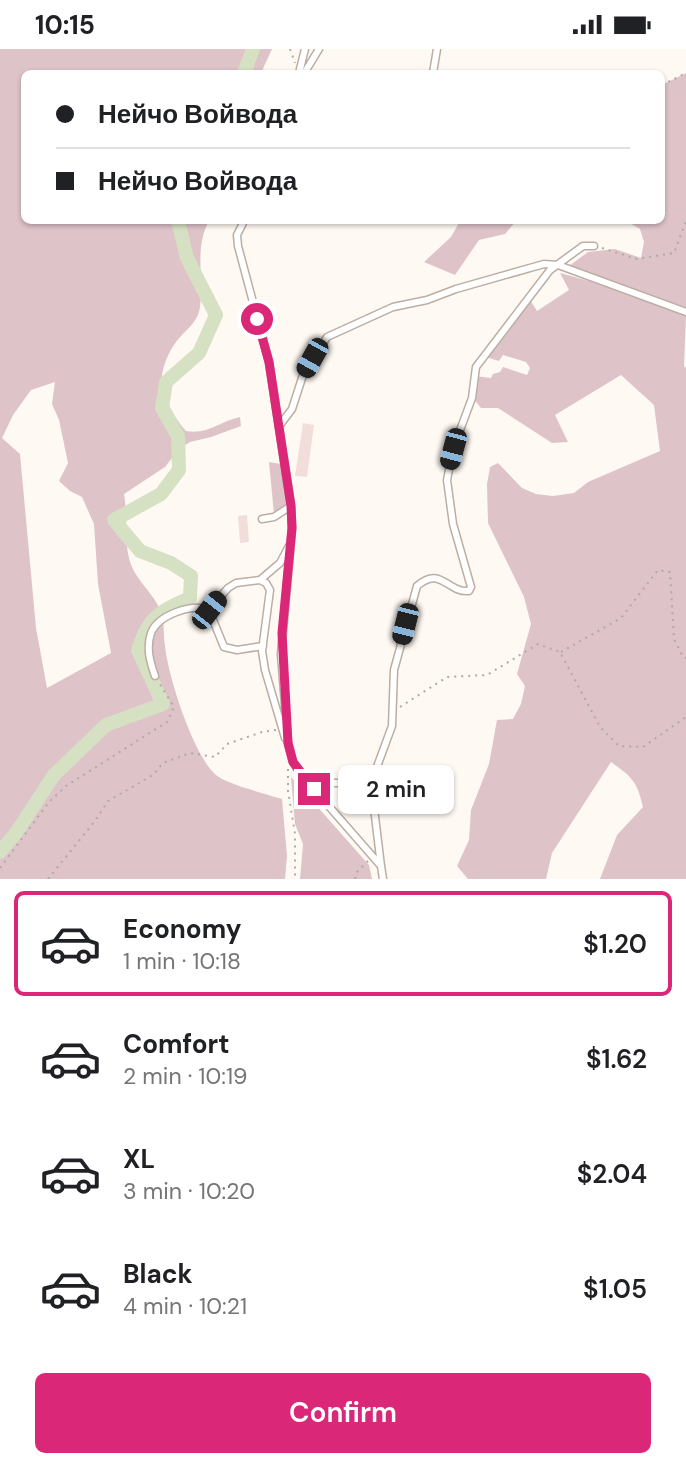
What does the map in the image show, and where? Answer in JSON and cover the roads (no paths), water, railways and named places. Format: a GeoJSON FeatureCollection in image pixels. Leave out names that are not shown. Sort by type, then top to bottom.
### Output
{"type":"FeatureCollection","features":[{"type":"Feature","properties":{"kind":"street"},"geometry":{"type":"LineString","coordinates":[[301,70],[305,49]]}},
{"type":"Feature","properties":{"kind":"street"},"geometry":{"type":"LineString","coordinates":[[306,70],[319,49]]}},
{"type":"Feature","properties":{"kind":"street"},"geometry":{"type":"LineString","coordinates":[[434,70],[437,49]]}},
{"type":"Feature","properties":{"kind":"street"},"geometry":{"type":"LineString","coordinates":[[242,224],[237,235],[238,246],[269,362],[291,506],[291,541],[282,633],[288,743]]}},
{"type":"Feature","properties":{"kind":"street"},"geometry":{"type":"LineString","coordinates":[[383,879],[371,783],[392,726],[394,670],[417,586],[428,578],[434,578],[464,592],[471,587],[453,524],[447,480],[453,449],[472,398],[476,367],[542,278],[583,246],[594,246]]}},
{"type":"Feature","properties":{"kind":"street"},"geometry":{"type":"LineString","coordinates":[[279,425],[292,409],[303,375],[327,337],[393,307],[427,300],[534,266],[558,265],[686,312]]}},
{"type":"Feature","properties":{"kind":"street"},"geometry":{"type":"LineString","coordinates":[[262,519],[274,517],[291,506]]}},
{"type":"Feature","properties":{"kind":"street"},"geometry":{"type":"LineString","coordinates":[[260,580],[279,563],[291,541]]}},
{"type":"Feature","properties":{"kind":"street"},"geometry":{"type":"LineString","coordinates":[[209,610],[228,588],[236,583],[260,580],[266,583],[270,590],[263,646],[265,670],[293,762],[381,866]]}},
{"type":"Feature","properties":{"kind":"street"},"geometry":{"type":"LineString","coordinates":[[155,676],[148,656],[151,634],[155,627],[175,613],[198,607],[209,610]]}},
{"type":"Feature","properties":{"kind":"street"},"geometry":{"type":"LineString","coordinates":[[209,610],[224,647],[237,650],[263,646]]}},
{"type":"Feature","properties":{"kind":"street"},"geometry":{"type":"LineString","coordinates":[[314,789],[325,783],[371,783]]}},
{"type":"Feature","properties":{"kind":"waterway"},"geometry":{"type":"LineString","coordinates":[[245,70],[253,49]]}},
{"type":"Feature","properties":{"kind":"waterway"},"geometry":{"type":"LineString","coordinates":[[0,852],[16,833],[54,775],[106,725],[163,704],[138,650],[151,622],[170,607],[190,598],[191,576],[171,563],[140,551],[114,520],[161,494],[179,470],[178,436],[162,408],[166,382],[199,353],[216,315],[187,258],[179,224]]}}]}
